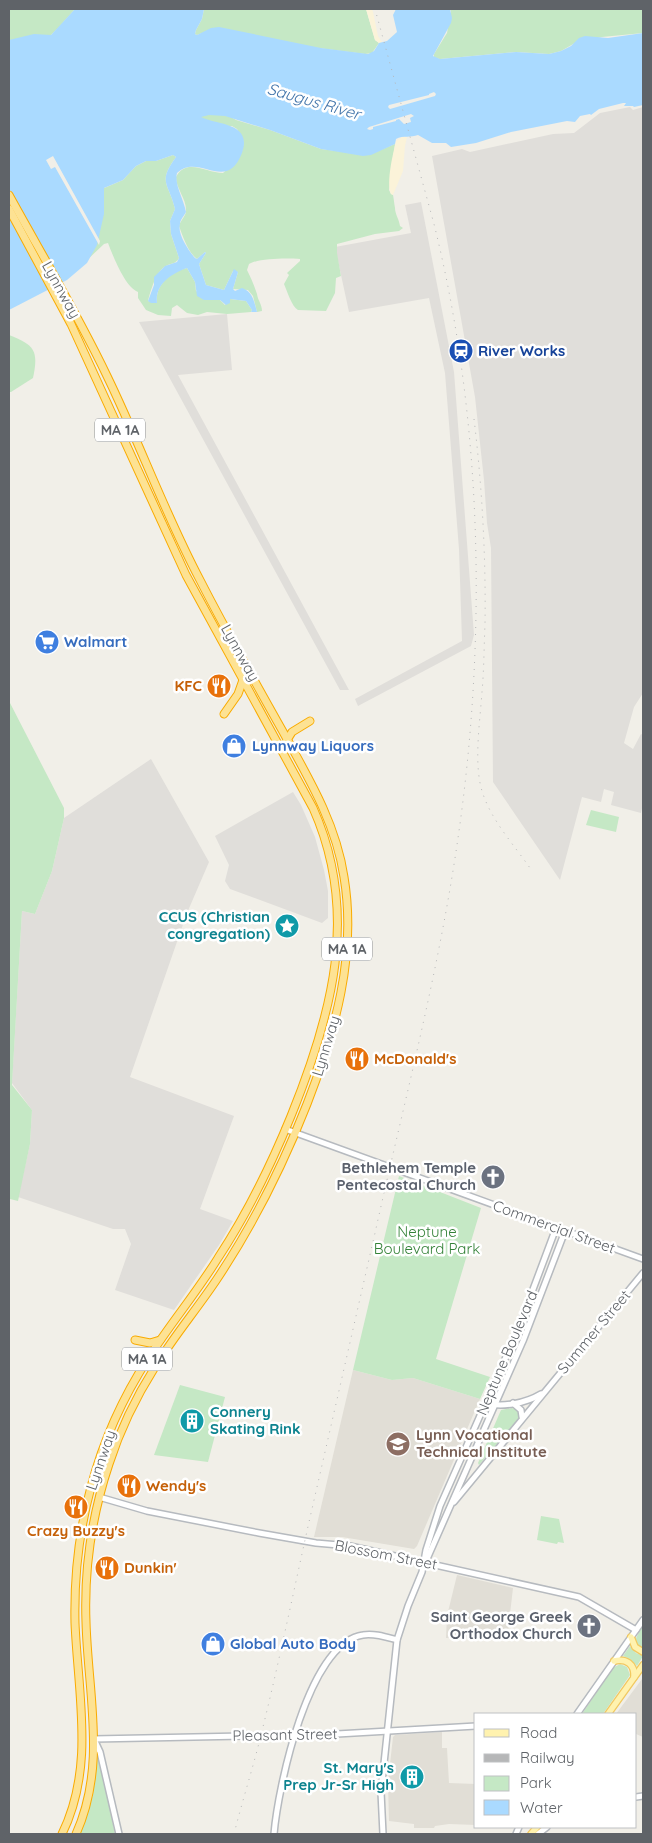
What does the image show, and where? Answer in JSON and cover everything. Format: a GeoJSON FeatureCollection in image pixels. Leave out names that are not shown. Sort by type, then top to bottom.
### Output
{"type":"FeatureCollection","features":[{"type":"Feature","properties":{"kind":"highway","name":"Lynnway"},"geometry":{"type":"LineString","coordinates":[[9,196],[57,290],[175,553],[314,812],[328,850],[337,899],[335,966],[326,1014],[316,1051],[286,1129],[231,1238],[204,1280],[141,1369],[117,1415],[104,1446],[89,1495],[79,1544],[75,1593],[75,1626],[83,1725],[81,1768],[73,1807],[62,1834]]}},
{"type":"Feature","properties":{"kind":"highway","name":"Lynnway"},"geometry":{"type":"LineString","coordinates":[[9,209],[113,389],[185,551],[323,807],[334,834],[344,871],[348,912],[346,962],[337,1012],[326,1052],[295,1133],[267,1193],[239,1245],[158,1362],[137,1398],[114,1450],[99,1497],[88,1554],[85,1596],[94,1739],[92,1785],[86,1810],[76,1834]]}},
{"type":"Feature","properties":{"kind":"highway"},"geometry":{"type":"LineString","coordinates":[[224,714],[238,694],[243,680]]}},
{"type":"Feature","properties":{"kind":"highway"},"geometry":{"type":"LineString","coordinates":[[288,740],[292,732],[310,721]]}},
{"type":"Feature","properties":{"kind":"highway"},"geometry":{"type":"LineString","coordinates":[[135,1340],[152,1343],[162,1338]]}},
{"type":"Feature","properties":{"kind":"highway"},"geometry":{"type":"LineString","coordinates":[[89,1495],[99,1497]]}},
{"type":"Feature","properties":{"kind":"main road"},"geometry":{"type":"LineString","coordinates":[[286,1129],[295,1133]]}},
{"type":"Feature","properties":{"kind":"main road","name":"Commercial Street"},"geometry":{"type":"LineString","coordinates":[[295,1133],[643,1259]]}},
{"type":"Feature","properties":{"kind":"main road","name":"Neptune Boulevard"},"geometry":{"type":"LineString","coordinates":[[425,1562],[426,1550],[440,1506],[520,1325],[556,1228]]}},
{"type":"Feature","properties":{"kind":"main road","name":"Neptune Boulevard"},"geometry":{"type":"LineString","coordinates":[[383,1834],[381,1792],[386,1730],[397,1640],[425,1562],[496,1405],[537,1306],[565,1231]]}},
{"type":"Feature","properties":{"kind":"main road","name":"Summer Street"},"geometry":{"type":"LineString","coordinates":[[450,1509],[643,1273]]}},
{"type":"Feature","properties":{"kind":"main road","name":"Summer Street"},"geometry":{"type":"LineString","coordinates":[[486,1404],[512,1403],[534,1398],[544,1392]]}},
{"type":"Feature","properties":{"kind":"main road"},"geometry":{"type":"LineString","coordinates":[[512,1403],[522,1410],[522,1420]]}},
{"type":"Feature","properties":{"kind":"main road","name":"Blossom Street"},"geometry":{"type":"LineString","coordinates":[[99,1497],[145,1510],[250,1532],[316,1543],[350,1546],[578,1597],[636,1630]]}},
{"type":"Feature","properties":{"kind":"main road"},"geometry":{"type":"LineString","coordinates":[[578,1713],[643,1620]]}},
{"type":"Feature","properties":{"kind":"main road"},"geometry":{"type":"LineString","coordinates":[[274,1834],[297,1723],[307,1698],[324,1668],[336,1652],[350,1640],[362,1635],[374,1634],[397,1640]]}},
{"type":"Feature","properties":{"kind":"main road"},"geometry":{"type":"LineString","coordinates":[[632,1637],[635,1647],[643,1652]]}},
{"type":"Feature","properties":{"kind":"main road"},"geometry":{"type":"LineString","coordinates":[[614,1661],[623,1660],[630,1663],[634,1677]]}},
{"type":"Feature","properties":{"kind":"main road"},"geometry":{"type":"LineString","coordinates":[[609,1713],[643,1665]]}},
{"type":"Feature","properties":{"kind":"main road","name":"Pleasant Street"},"geometry":{"type":"LineString","coordinates":[[94,1739],[343,1734],[474,1726]]}},
{"type":"Feature","properties":{"kind":"main road","name":"MA 1A"},"geometry":{"type":"LineString","coordinates":[[94,1739],[100,1752],[119,1834]]}},
{"type":"Feature","properties":{"kind":"shaded area","name":"River Works"},"geometry":{"type":"Polygon","coordinates":[[[630,107],[633,110],[643,107],[643,693],[634,707],[624,743],[633,749],[641,734],[643,735],[643,803],[641,813],[611,805],[614,792],[604,789],[601,802],[582,797],[560,880],[493,782],[491,548],[475,397],[432,156],[462,149],[470,152],[553,134],[574,133],[600,113],[630,107]]]}},
{"type":"Feature","properties":{"kind":"shaded area","name":"River Works"},"geometry":{"type":"Polygon","coordinates":[[[421,202],[454,372],[474,635],[471,646],[358,706],[355,699],[462,641],[459,549],[445,373],[429,298],[349,312],[335,247],[411,233],[405,205],[421,202]]]}},
{"type":"Feature","properties":{"kind":"shaded area"},"geometry":{"type":"Polygon","coordinates":[[[227,314],[232,370],[178,375],[349,690],[340,690],[139,322],[227,314]]]}},
{"type":"Feature","properties":{"kind":"shaded area"},"geometry":{"type":"Polygon","coordinates":[[[151,759],[209,862],[187,913],[130,1077],[234,1116],[200,1209],[233,1221],[219,1245],[174,1310],[115,1290],[131,1244],[125,1229],[113,1229],[18,1197],[30,1144],[32,1110],[12,1083],[22,911],[35,914],[52,871],[64,818],[151,759]]]}},
{"type":"Feature","properties":{"kind":"shaded area"},"geometry":{"type":"Polygon","coordinates":[[[293,792],[315,837],[324,870],[328,891],[328,918],[322,923],[230,889],[225,881],[229,865],[215,836],[293,792]]]}},
{"type":"Feature","properties":{"kind":"shaded area","name":"Lynn Vocational Technical Institute"},"geometry":{"type":"Polygon","coordinates":[[[353,1370],[392,1380],[413,1378],[480,1399],[417,1546],[414,1549],[342,1537],[314,1537],[353,1370]]]}},
{"type":"Feature","properties":{"kind":"shaded area"},"geometry":{"type":"Polygon","coordinates":[[[457,1575],[513,1588],[507,1640],[446,1638],[447,1616],[457,1575]]]}},
{"type":"Feature","properties":{"kind":"shaded area"},"geometry":{"type":"Polygon","coordinates":[[[642,1679],[643,1737],[637,1734],[637,1713],[617,1713],[642,1679]]]}},
{"type":"Feature","properties":{"kind":"shaded area"},"geometry":{"type":"Polygon","coordinates":[[[442,1732],[442,1748],[447,1748],[449,1783],[474,1784],[474,1825],[449,1824],[435,1826],[434,1828],[414,1828],[414,1824],[389,1821],[388,1782],[393,1737],[395,1735],[442,1732]]]}},
{"type":"Feature","properties":{"kind":"green space"},"geometry":{"type":"Polygon","coordinates":[[[9,9],[75,9],[48,38],[9,56],[9,9]]]}},
{"type":"Feature","properties":{"kind":"green space"},"geometry":{"type":"Polygon","coordinates":[[[204,9],[366,9],[375,40],[379,43],[372,53],[365,54],[202,33],[197,35],[195,34],[196,30],[202,19],[204,9]]]}},
{"type":"Feature","properties":{"kind":"green space"},"geometry":{"type":"Polygon","coordinates":[[[450,9],[643,9],[643,33],[602,37],[575,43],[561,51],[549,54],[516,52],[434,58],[434,54],[447,33],[450,9]]]}},
{"type":"Feature","properties":{"kind":"green space"},"geometry":{"type":"Polygon","coordinates":[[[181,86],[236,120],[270,130],[321,149],[368,155],[395,144],[389,190],[393,195],[400,226],[403,228],[399,231],[375,234],[337,244],[341,276],[336,278],[335,293],[326,311],[298,310],[292,302],[284,284],[289,275],[287,273],[300,259],[266,260],[249,264],[247,270],[262,311],[257,312],[253,296],[248,290],[233,289],[238,272],[233,271],[224,290],[206,285],[199,264],[206,253],[197,259],[194,256],[186,244],[179,226],[186,212],[186,207],[176,177],[180,171],[191,167],[223,173],[240,155],[243,139],[237,129],[232,126],[153,125],[181,86]]]}},
{"type":"Feature","properties":{"kind":"green space"},"geometry":{"type":"Polygon","coordinates":[[[173,155],[176,157],[167,172],[166,183],[175,209],[170,221],[171,234],[179,258],[162,268],[159,272],[148,301],[157,303],[159,290],[165,280],[175,272],[187,268],[195,282],[196,291],[210,299],[220,300],[225,305],[230,299],[246,301],[252,310],[251,312],[227,314],[207,312],[198,315],[187,313],[177,305],[172,308],[171,316],[158,315],[146,310],[138,298],[138,292],[133,289],[120,271],[108,243],[104,244],[86,261],[102,189],[123,180],[136,166],[148,160],[156,161],[173,155]]]}},
{"type":"Feature","properties":{"kind":"green space"},"geometry":{"type":"Polygon","coordinates":[[[9,335],[24,342],[33,350],[35,355],[33,378],[11,392],[9,392],[9,335]]]}},
{"type":"Feature","properties":{"kind":"green space"},"geometry":{"type":"Polygon","coordinates":[[[9,701],[64,808],[64,818],[52,871],[35,914],[22,911],[12,1085],[32,1110],[30,1144],[18,1201],[10,1199],[9,1195],[9,701]]]}},
{"type":"Feature","properties":{"kind":"green space"},"geometry":{"type":"Polygon","coordinates":[[[591,810],[619,817],[616,832],[586,825],[591,810]]]}},
{"type":"Feature","properties":{"kind":"green space","name":"Neptune Boulevard Park"},"geometry":{"type":"Polygon","coordinates":[[[399,1176],[481,1208],[436,1359],[490,1377],[480,1399],[413,1378],[392,1380],[353,1370],[399,1176]]]}},
{"type":"Feature","properties":{"kind":"green space"},"geometry":{"type":"Polygon","coordinates":[[[180,1385],[225,1397],[208,1462],[154,1455],[180,1385]]]}},
{"type":"Feature","properties":{"kind":"green space"},"geometry":{"type":"Polygon","coordinates":[[[512,1408],[518,1410],[518,1419],[479,1465],[478,1463],[501,1410],[512,1408]]]}},
{"type":"Feature","properties":{"kind":"green space"},"geometry":{"type":"Polygon","coordinates":[[[541,1516],[559,1519],[564,1543],[558,1542],[557,1544],[537,1540],[541,1516]]]}},
{"type":"Feature","properties":{"kind":"green space"},"geometry":{"type":"Polygon","coordinates":[[[643,1625],[643,1650],[637,1646],[635,1640],[643,1625]]]}},
{"type":"Feature","properties":{"kind":"green space"},"geometry":{"type":"Polygon","coordinates":[[[630,1646],[636,1653],[643,1656],[637,1666],[630,1659],[623,1656],[630,1646]]]}},
{"type":"Feature","properties":{"kind":"green space"},"geometry":{"type":"Polygon","coordinates":[[[620,1664],[627,1667],[630,1675],[604,1713],[583,1713],[613,1668],[620,1664]]]}},
{"type":"Feature","properties":{"kind":"green space"},"geometry":{"type":"Polygon","coordinates":[[[98,1753],[115,1834],[80,1834],[93,1795],[98,1753]]]}},
{"type":"Feature","properties":{"kind":"sand"},"geometry":{"type":"Polygon","coordinates":[[[366,9],[372,9],[378,36],[382,42],[379,43],[375,40],[366,9]]]}},
{"type":"Feature","properties":{"kind":"sand"},"geometry":{"type":"Polygon","coordinates":[[[402,137],[407,137],[403,171],[393,195],[391,194],[389,182],[391,168],[396,141],[402,137]]]}},
{"type":"Feature","properties":{"kind":"water","name":"Saugus River"},"geometry":{"type":"Polygon","coordinates":[[[75,9],[204,9],[202,19],[196,30],[195,34],[197,35],[211,28],[219,27],[321,48],[368,54],[374,51],[379,43],[387,41],[397,32],[393,15],[396,9],[450,9],[451,23],[433,56],[440,59],[516,52],[549,54],[571,46],[579,38],[585,36],[608,38],[643,33],[643,105],[634,107],[624,106],[626,103],[623,103],[599,109],[591,115],[580,116],[575,122],[567,121],[511,132],[476,143],[451,147],[446,143],[432,143],[418,135],[401,137],[396,139],[395,144],[371,155],[363,156],[321,149],[225,116],[209,115],[201,117],[238,130],[242,135],[244,143],[242,153],[236,165],[228,170],[220,172],[194,167],[185,168],[177,173],[178,187],[186,212],[180,222],[180,233],[195,258],[197,259],[206,253],[199,264],[206,285],[224,290],[234,269],[238,272],[233,289],[235,291],[242,288],[249,292],[257,312],[251,312],[252,310],[246,301],[230,299],[230,303],[226,305],[220,300],[204,300],[197,296],[195,282],[187,268],[175,273],[161,285],[157,296],[157,303],[148,301],[154,285],[154,277],[165,266],[177,262],[179,258],[171,234],[170,221],[175,209],[166,183],[167,172],[176,157],[173,155],[156,161],[146,161],[136,166],[123,180],[104,188],[104,214],[97,245],[87,263],[67,280],[9,310],[9,40],[34,34],[51,35],[75,9]]]}},
{"type":"Feature","properties":{"kind":"pier"},"geometry":{"type":"Polygon","coordinates":[[[434,92],[435,96],[390,109],[388,107],[389,105],[434,92]]]}},
{"type":"Feature","properties":{"kind":"pier"},"geometry":{"type":"Polygon","coordinates":[[[411,114],[414,116],[410,118],[411,122],[404,124],[399,119],[373,127],[370,130],[367,129],[369,127],[411,114]]]}},
{"type":"Feature","properties":{"kind":"pier"},"geometry":{"type":"Polygon","coordinates":[[[53,156],[100,241],[99,245],[55,167],[51,169],[46,160],[53,156]]]}},
{"type":"Feature","properties":{"kind":"railway"},"geometry":{"type":"LineString","coordinates":[[234,1834],[273,1685],[431,987],[458,838],[467,762],[473,685],[476,608],[475,530],[471,452],[462,375],[450,299],[434,224],[375,9]]}},
{"type":"Feature","properties":{"kind":"railway"},"geometry":{"type":"LineString","coordinates":[[474,419],[481,495],[485,573],[484,658],[478,770],[483,794],[492,814],[530,868]]}},
{"type":"Feature","properties":{"kind":"place","name":"River Works"},"geometry":{"type":"Point","coordinates":[461,351]}},
{"type":"Feature","properties":{"kind":"place","name":"Walmart"},"geometry":{"type":"Point","coordinates":[47,642]}},
{"type":"Feature","properties":{"kind":"place","name":"KFC"},"geometry":{"type":"Point","coordinates":[219,686]}},
{"type":"Feature","properties":{"kind":"place","name":"Lynnway Liquors"},"geometry":{"type":"Point","coordinates":[234,746]}},
{"type":"Feature","properties":{"kind":"place","name":"CCUS (Christian congregation)"},"geometry":{"type":"Point","coordinates":[287,926]}},
{"type":"Feature","properties":{"kind":"place","name":"McDonald's"},"geometry":{"type":"Point","coordinates":[357,1059]}},
{"type":"Feature","properties":{"kind":"place","name":"Bethlehem Temple Pentecostal Church"},"geometry":{"type":"Point","coordinates":[493,1177]}},
{"type":"Feature","properties":{"kind":"place","name":"Connery Skating Rink"},"geometry":{"type":"Point","coordinates":[192,1421]}},
{"type":"Feature","properties":{"kind":"place","name":"Lynn Vocational Technical Institute"},"geometry":{"type":"Point","coordinates":[398,1444]}},
{"type":"Feature","properties":{"kind":"place","name":"Wendy's"},"geometry":{"type":"Point","coordinates":[129,1486]}},
{"type":"Feature","properties":{"kind":"place","name":"Crazy Buzzy's"},"geometry":{"type":"Point","coordinates":[76,1507]}},
{"type":"Feature","properties":{"kind":"place","name":"Dunkin'"},"geometry":{"type":"Point","coordinates":[107,1568]}},
{"type":"Feature","properties":{"kind":"place","name":"Saint George Greek Orthodox Church"},"geometry":{"type":"Point","coordinates":[589,1626]}},
{"type":"Feature","properties":{"kind":"place","name":"Global Auto Body"},"geometry":{"type":"Point","coordinates":[213,1644]}},
{"type":"Feature","properties":{"kind":"place","name":"St. Mary's Prep Jr-Sr High"},"geometry":{"type":"Point","coordinates":[412,1777]}}]}
